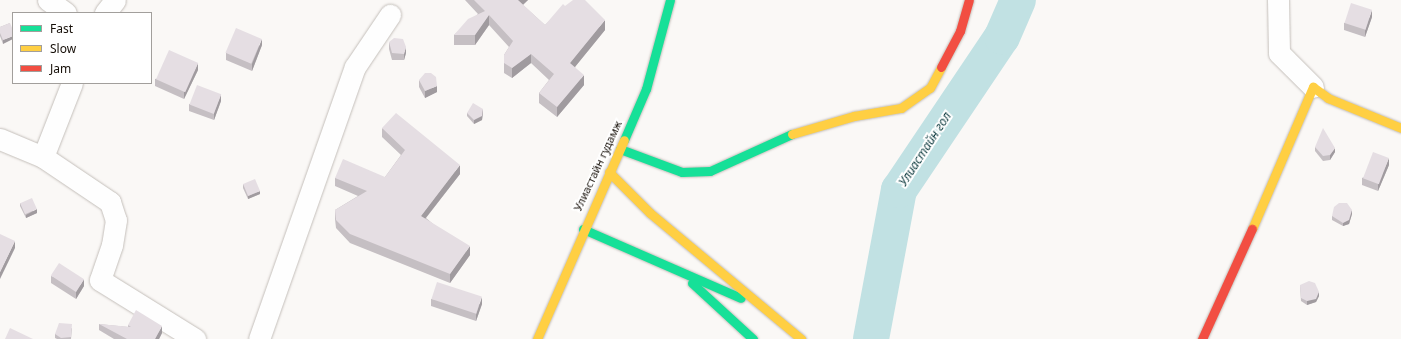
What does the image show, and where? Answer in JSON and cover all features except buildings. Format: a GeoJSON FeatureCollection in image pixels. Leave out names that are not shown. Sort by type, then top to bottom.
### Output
{"type":"FeatureCollection","features":[{"type":"Feature","properties":{"kind":"street"},"geometry":{"type":"LineString","coordinates":[[48,0],[65,12]]}},
{"type":"Feature","properties":{"kind":"street"},"geometry":{"type":"LineString","coordinates":[[106,12],[115,0]]}},
{"type":"Feature","properties":{"kind":"street","name":"Улиастайн гудамж"},"geometry":{"type":"LineString","coordinates":[[538,339],[583,229],[620,150],[659,50],[670,0]]}},
{"type":"Feature","properties":{"kind":"street"},"geometry":{"type":"LineString","coordinates":[[620,150],[682,172],[710,171],[792,134],[854,116],[901,108],[930,88],[960,31],[969,0]]}},
{"type":"Feature","properties":{"kind":"street"},"geometry":{"type":"LineString","coordinates":[[1278,0],[1279,53],[1312,87],[1328,98],[1401,128]]}},
{"type":"Feature","properties":{"kind":"street"},"geometry":{"type":"LineString","coordinates":[[259,339],[355,68],[390,15]]}},
{"type":"Feature","properties":{"kind":"street"},"geometry":{"type":"LineString","coordinates":[[43,157],[72,84]]}},
{"type":"Feature","properties":{"kind":"street"},"geometry":{"type":"LineString","coordinates":[[1202,339],[1292,143],[1312,87]]}},
{"type":"Feature","properties":{"kind":"street"},"geometry":{"type":"LineString","coordinates":[[0,139],[43,157],[110,202],[116,220],[112,245],[100,280],[195,339]]}},
{"type":"Feature","properties":{"kind":"street"},"geometry":{"type":"LineString","coordinates":[[609,172],[650,213],[800,339]]}},
{"type":"Feature","properties":{"kind":"street"},"geometry":{"type":"LineString","coordinates":[[583,229],[684,275],[756,303]]}},
{"type":"Feature","properties":{"kind":"street"},"geometry":{"type":"LineString","coordinates":[[684,275],[737,327],[753,339]]}},
{"type":"Feature","properties":{"kind":"waterway","name":"Улиастайн гол"},"geometry":{"type":"LineString","coordinates":[[871,339],[899,190],[1002,37],[1018,0]]}},
{"type":"Feature","properties":{"kind":"traffic: fast"},"geometry":{"type":"LineString","coordinates":[[624,140],[646,89],[670,0]]}},
{"type":"Feature","properties":{"kind":"traffic: fast"},"geometry":{"type":"LineString","coordinates":[[620,149],[682,172],[710,171],[792,134]]}},
{"type":"Feature","properties":{"kind":"traffic: fast"},"geometry":{"type":"LineString","coordinates":[[583,229],[741,298]]}},
{"type":"Feature","properties":{"kind":"traffic: fast"},"geometry":{"type":"LineString","coordinates":[[692,283],[753,339]]}},
{"type":"Feature","properties":{"kind":"traffic: slow"},"geometry":{"type":"LineString","coordinates":[[792,134],[854,116],[901,108],[930,88],[941,67]]}},
{"type":"Feature","properties":{"kind":"traffic: slow"},"geometry":{"type":"LineString","coordinates":[[1252,229],[1313,87],[1328,98],[1401,128]]}},
{"type":"Feature","properties":{"kind":"traffic: slow"},"geometry":{"type":"LineString","coordinates":[[537,339],[624,140]]}},
{"type":"Feature","properties":{"kind":"traffic: slow"},"geometry":{"type":"LineString","coordinates":[[609,172],[650,213],[801,339]]}},
{"type":"Feature","properties":{"kind":"traffic: jam"},"geometry":{"type":"LineString","coordinates":[[941,67],[960,31],[969,0]]}},
{"type":"Feature","properties":{"kind":"traffic: jam"},"geometry":{"type":"LineString","coordinates":[[1202,339],[1252,229]]}}]}
